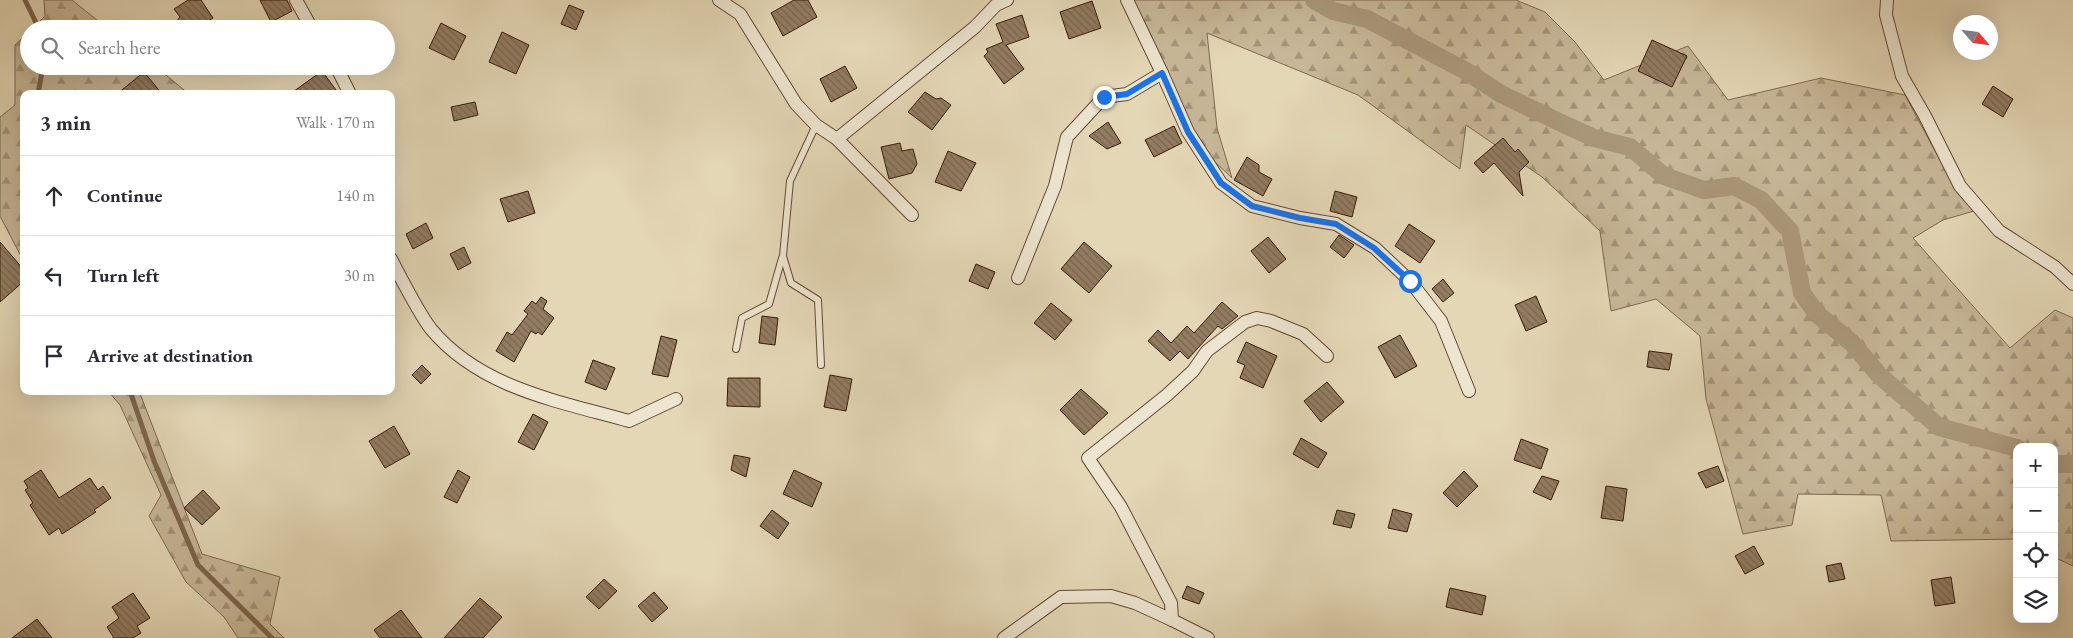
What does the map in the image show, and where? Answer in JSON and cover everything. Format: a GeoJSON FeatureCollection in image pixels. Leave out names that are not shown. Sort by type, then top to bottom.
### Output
{"type":"FeatureCollection","features":[{"type":"Feature","properties":{"kind":"street"},"geometry":{"type":"LineString","coordinates":[[296,0],[307,20]]}},
{"type":"Feature","properties":{"kind":"street"},"geometry":{"type":"LineString","coordinates":[[719,0],[740,14],[796,104],[816,125],[836,139],[912,216]]}},
{"type":"Feature","properties":{"kind":"street"},"geometry":{"type":"LineString","coordinates":[[836,139],[975,27],[996,5],[1007,0]]}},
{"type":"Feature","properties":{"kind":"street"},"geometry":{"type":"LineString","coordinates":[[1127,0],[1188,132],[1221,183],[1252,206],[1300,218],[1336,224],[1374,248],[1410,281],[1441,321],[1469,391]]}},
{"type":"Feature","properties":{"kind":"street"},"geometry":{"type":"LineString","coordinates":[[1887,0],[1886,15],[1902,76],[1925,116],[1960,186],[1999,231],[2055,267],[2073,284]]}},
{"type":"Feature","properties":{"kind":"street"},"geometry":{"type":"LineString","coordinates":[[1018,278],[1055,186],[1067,137],[1104,97],[1127,94],[1162,73]]}},
{"type":"Feature","properties":{"kind":"street"},"geometry":{"type":"LineString","coordinates":[[340,75],[348,90]]}},
{"type":"Feature","properties":{"kind":"street"},"geometry":{"type":"LineString","coordinates":[[395,266],[430,327],[449,348],[471,366],[495,379],[533,394],[629,421],[676,399]]}},
{"type":"Feature","properties":{"kind":"street"},"geometry":{"type":"LineString","coordinates":[[1172,620],[1171,603],[1121,507],[1088,458],[1167,395],[1193,371],[1206,351],[1245,322],[1257,318],[1271,320],[1303,334],[1327,356]]}},
{"type":"Feature","properties":{"kind":"street"},"geometry":{"type":"LineString","coordinates":[[1004,638],[1061,597],[1111,596],[1135,603],[1208,638]]}},
{"type":"Feature","properties":{"kind":"lane"},"geometry":{"type":"LineString","coordinates":[[736,349],[742,318],[769,304],[782,256],[790,182],[816,125]]}},
{"type":"Feature","properties":{"kind":"lane"},"geometry":{"type":"LineString","coordinates":[[782,256],[791,283],[818,300],[821,365]]}},
{"type":"Feature","properties":{"kind":"green space"},"geometry":{"type":"Polygon","coordinates":[[[44,0],[72,0],[97,20],[41,20],[45,16],[44,0]]]}},
{"type":"Feature","properties":{"kind":"green space"},"geometry":{"type":"Polygon","coordinates":[[[1127,0],[1516,0],[1545,12],[1575,42],[1604,80],[1688,46],[1728,100],[1821,78],[1905,95],[1948,175],[1974,211],[1943,220],[1913,238],[2010,348],[2055,310],[2073,318],[2073,566],[2058,559],[2058,443],[2013,443],[2013,539],[1891,541],[1881,495],[1798,494],[1792,525],[1743,534],[1706,399],[1700,336],[1656,299],[1611,311],[1600,231],[1542,177],[1466,125],[1460,169],[1358,95],[1207,33],[1217,128],[1232,178],[1199,147],[1127,0]]]}},
{"type":"Feature","properties":{"kind":"green space"},"geometry":{"type":"Polygon","coordinates":[[[20,40],[20,75],[166,75],[184,90],[20,90],[20,254],[0,216],[0,117],[15,105],[15,45],[20,40]]]}},
{"type":"Feature","properties":{"kind":"green space"},"geometry":{"type":"Polygon","coordinates":[[[111,395],[141,395],[202,554],[280,577],[270,624],[284,638],[238,638],[224,617],[186,582],[149,516],[161,495],[120,405],[111,395]]]}},
{"type":"Feature","properties":{"kind":"building"},"geometry":{"type":"Polygon","coordinates":[[[188,0],[201,0],[213,18],[210,20],[178,20],[180,17],[174,9],[188,0]]]}},
{"type":"Feature","properties":{"kind":"building"},"geometry":{"type":"Polygon","coordinates":[[[260,0],[287,0],[292,11],[275,20],[270,20],[260,0]]]}},
{"type":"Feature","properties":{"kind":"building"},"geometry":{"type":"Polygon","coordinates":[[[794,0],[808,0],[817,17],[783,36],[771,13],[794,0]]]}},
{"type":"Feature","properties":{"kind":"building"},"geometry":{"type":"Polygon","coordinates":[[[1092,1],[1101,28],[1069,39],[1060,12],[1092,1]]]}},
{"type":"Feature","properties":{"kind":"building"},"geometry":{"type":"Polygon","coordinates":[[[569,5],[584,11],[576,30],[561,24],[569,5]]]}},
{"type":"Feature","properties":{"kind":"building"},"geometry":{"type":"Polygon","coordinates":[[[1022,15],[1029,37],[1006,45],[1024,69],[1004,84],[984,56],[988,52],[986,49],[1003,42],[996,24],[1022,15]]]}},
{"type":"Feature","properties":{"kind":"building"},"geometry":{"type":"Polygon","coordinates":[[[441,23],[466,36],[454,60],[429,48],[441,23]]]}},
{"type":"Feature","properties":{"kind":"building"},"geometry":{"type":"Polygon","coordinates":[[[502,32],[529,45],[516,74],[489,62],[502,32]]]}},
{"type":"Feature","properties":{"kind":"building"},"geometry":{"type":"Polygon","coordinates":[[[1652,40],[1687,56],[1672,87],[1638,71],[1652,40]]]}},
{"type":"Feature","properties":{"kind":"building"},"geometry":{"type":"Polygon","coordinates":[[[845,66],[857,88],[831,102],[820,79],[845,66]]]}},
{"type":"Feature","properties":{"kind":"building"},"geometry":{"type":"Polygon","coordinates":[[[140,75],[146,75],[159,90],[122,90],[140,75]]]}},
{"type":"Feature","properties":{"kind":"building"},"geometry":{"type":"Polygon","coordinates":[[[316,75],[325,75],[336,90],[296,90],[316,75]]]}},
{"type":"Feature","properties":{"kind":"building"},"geometry":{"type":"Polygon","coordinates":[[[1993,86],[2013,99],[2003,117],[1982,104],[1993,86]]]}},
{"type":"Feature","properties":{"kind":"building"},"geometry":{"type":"Polygon","coordinates":[[[925,92],[936,99],[941,98],[951,105],[932,130],[908,112],[925,92]]]}},
{"type":"Feature","properties":{"kind":"building"},"geometry":{"type":"Polygon","coordinates":[[[475,102],[478,115],[454,121],[451,107],[475,102]]]}},
{"type":"Feature","properties":{"kind":"building"},"geometry":{"type":"Polygon","coordinates":[[[1108,122],[1121,143],[1107,149],[1089,136],[1108,122]]]}},
{"type":"Feature","properties":{"kind":"building"},"geometry":{"type":"Polygon","coordinates":[[[1174,126],[1182,143],[1154,157],[1145,140],[1174,126]]]}},
{"type":"Feature","properties":{"kind":"building"},"geometry":{"type":"Polygon","coordinates":[[[1503,138],[1515,152],[1518,149],[1529,162],[1519,172],[1523,196],[1494,163],[1483,173],[1474,163],[1503,138]]]}},
{"type":"Feature","properties":{"kind":"building"},"geometry":{"type":"Polygon","coordinates":[[[900,143],[902,151],[913,149],[917,164],[912,173],[889,179],[881,147],[900,143]]]}},
{"type":"Feature","properties":{"kind":"building"},"geometry":{"type":"Polygon","coordinates":[[[948,151],[976,163],[961,191],[935,182],[948,151]]]}},
{"type":"Feature","properties":{"kind":"building"},"geometry":{"type":"Polygon","coordinates":[[[1247,157],[1259,165],[1259,172],[1272,179],[1263,196],[1234,180],[1247,157]]]}},
{"type":"Feature","properties":{"kind":"building"},"geometry":{"type":"Polygon","coordinates":[[[528,191],[535,213],[508,222],[500,199],[528,191]]]}},
{"type":"Feature","properties":{"kind":"building"},"geometry":{"type":"Polygon","coordinates":[[[1335,191],[1357,197],[1352,217],[1330,211],[1335,191]]]}},
{"type":"Feature","properties":{"kind":"building"},"geometry":{"type":"Polygon","coordinates":[[[426,223],[433,238],[413,249],[406,234],[426,223]]]}},
{"type":"Feature","properties":{"kind":"building"},"geometry":{"type":"Polygon","coordinates":[[[1409,224],[1435,241],[1420,263],[1395,246],[1409,224]]]}},
{"type":"Feature","properties":{"kind":"building"},"geometry":{"type":"Polygon","coordinates":[[[1339,235],[1354,245],[1344,258],[1330,247],[1339,235]]]}},
{"type":"Feature","properties":{"kind":"building"},"geometry":{"type":"Polygon","coordinates":[[[1268,237],[1286,259],[1269,273],[1251,251],[1268,237]]]}},
{"type":"Feature","properties":{"kind":"building"},"geometry":{"type":"Polygon","coordinates":[[[0,242],[20,265],[20,284],[0,302],[0,242]]]}},
{"type":"Feature","properties":{"kind":"building"},"geometry":{"type":"Polygon","coordinates":[[[1084,242],[1112,266],[1089,293],[1061,269],[1084,242]]]}},
{"type":"Feature","properties":{"kind":"building"},"geometry":{"type":"Polygon","coordinates":[[[464,247],[471,263],[458,270],[450,254],[464,247]]]}},
{"type":"Feature","properties":{"kind":"building"},"geometry":{"type":"Polygon","coordinates":[[[976,264],[995,272],[988,289],[969,281],[976,264]]]}},
{"type":"Feature","properties":{"kind":"building"},"geometry":{"type":"Polygon","coordinates":[[[1443,279],[1454,293],[1443,302],[1432,289],[1443,279]]]}},
{"type":"Feature","properties":{"kind":"building"},"geometry":{"type":"Polygon","coordinates":[[[1536,296],[1547,322],[1526,331],[1515,305],[1536,296]]]}},
{"type":"Feature","properties":{"kind":"building"},"geometry":{"type":"Polygon","coordinates":[[[541,297],[547,301],[543,309],[554,318],[542,335],[531,331],[514,362],[496,351],[507,332],[512,335],[528,314],[524,311],[532,301],[536,304],[541,297]]]}},
{"type":"Feature","properties":{"kind":"building"},"geometry":{"type":"Polygon","coordinates":[[[1222,302],[1238,316],[1222,329],[1218,326],[1188,359],[1180,351],[1170,361],[1148,341],[1158,330],[1171,343],[1187,326],[1194,333],[1222,302]]]}},
{"type":"Feature","properties":{"kind":"building"},"geometry":{"type":"Polygon","coordinates":[[[1051,303],[1072,320],[1055,340],[1034,323],[1051,303]]]}},
{"type":"Feature","properties":{"kind":"building"},"geometry":{"type":"Polygon","coordinates":[[[762,316],[778,318],[775,345],[759,343],[762,316]]]}},
{"type":"Feature","properties":{"kind":"building"},"geometry":{"type":"Polygon","coordinates":[[[1400,335],[1417,366],[1395,378],[1378,347],[1400,335]]]}},
{"type":"Feature","properties":{"kind":"building"},"geometry":{"type":"Polygon","coordinates":[[[661,336],[677,340],[668,377],[652,374],[661,336]]]}},
{"type":"Feature","properties":{"kind":"building"},"geometry":{"type":"Polygon","coordinates":[[[1246,342],[1277,356],[1263,388],[1240,378],[1245,365],[1237,362],[1246,342]]]}},
{"type":"Feature","properties":{"kind":"building"},"geometry":{"type":"Polygon","coordinates":[[[1649,351],[1672,354],[1669,370],[1647,367],[1649,351]]]}},
{"type":"Feature","properties":{"kind":"building"},"geometry":{"type":"Polygon","coordinates":[[[593,360],[615,368],[606,390],[585,382],[593,360]]]}},
{"type":"Feature","properties":{"kind":"building"},"geometry":{"type":"Polygon","coordinates":[[[422,365],[431,374],[421,384],[412,375],[422,365]]]}},
{"type":"Feature","properties":{"kind":"building"},"geometry":{"type":"Polygon","coordinates":[[[830,375],[852,379],[846,411],[824,407],[830,375]]]}},
{"type":"Feature","properties":{"kind":"building"},"geometry":{"type":"Polygon","coordinates":[[[728,378],[760,378],[760,407],[727,406],[728,378]]]}},
{"type":"Feature","properties":{"kind":"building"},"geometry":{"type":"Polygon","coordinates":[[[1327,382],[1344,402],[1321,422],[1304,401],[1327,382]]]}},
{"type":"Feature","properties":{"kind":"building"},"geometry":{"type":"Polygon","coordinates":[[[1081,389],[1108,413],[1084,435],[1060,410],[1081,389]]]}},
{"type":"Feature","properties":{"kind":"building"},"geometry":{"type":"Polygon","coordinates":[[[533,414],[548,422],[534,450],[518,442],[533,414]]]}},
{"type":"Feature","properties":{"kind":"building"},"geometry":{"type":"Polygon","coordinates":[[[394,426],[410,454],[385,468],[369,441],[394,426]]]}},
{"type":"Feature","properties":{"kind":"building"},"geometry":{"type":"Polygon","coordinates":[[[1301,438],[1327,453],[1318,468],[1293,454],[1301,438]]]}},
{"type":"Feature","properties":{"kind":"building"},"geometry":{"type":"Polygon","coordinates":[[[1521,439],[1548,449],[1541,469],[1514,460],[1521,439]]]}},
{"type":"Feature","properties":{"kind":"building"},"geometry":{"type":"Polygon","coordinates":[[[734,455],[750,458],[746,477],[731,470],[734,455]]]}},
{"type":"Feature","properties":{"kind":"building"},"geometry":{"type":"Polygon","coordinates":[[[1718,466],[1724,481],[1706,488],[1698,473],[1718,466]]]}},
{"type":"Feature","properties":{"kind":"building"},"geometry":{"type":"Polygon","coordinates":[[[41,470],[59,498],[90,478],[98,490],[103,486],[111,498],[94,510],[96,512],[62,534],[59,528],[49,535],[30,505],[33,503],[25,490],[28,488],[24,481],[41,470]]]}},
{"type":"Feature","properties":{"kind":"building"},"geometry":{"type":"Polygon","coordinates":[[[458,470],[470,477],[457,503],[444,497],[458,470]]]}},
{"type":"Feature","properties":{"kind":"building"},"geometry":{"type":"Polygon","coordinates":[[[794,470],[822,483],[812,507],[783,494],[794,470]]]}},
{"type":"Feature","properties":{"kind":"building"},"geometry":{"type":"Polygon","coordinates":[[[1464,471],[1478,486],[1457,507],[1443,493],[1464,471]]]}},
{"type":"Feature","properties":{"kind":"building"},"geometry":{"type":"Polygon","coordinates":[[[1542,476],[1559,481],[1551,500],[1533,492],[1542,476]]]}},
{"type":"Feature","properties":{"kind":"building"},"geometry":{"type":"Polygon","coordinates":[[[1606,486],[1627,489],[1623,521],[1601,518],[1606,486]]]}},
{"type":"Feature","properties":{"kind":"building"},"geometry":{"type":"Polygon","coordinates":[[[203,490],[220,508],[202,525],[184,508],[203,490]]]}},
{"type":"Feature","properties":{"kind":"building"},"geometry":{"type":"Polygon","coordinates":[[[1393,509],[1412,514],[1407,532],[1388,528],[1393,509]]]}},
{"type":"Feature","properties":{"kind":"building"},"geometry":{"type":"Polygon","coordinates":[[[772,510],[789,523],[778,539],[760,526],[772,510]]]}},
{"type":"Feature","properties":{"kind":"building"},"geometry":{"type":"Polygon","coordinates":[[[1337,510],[1355,514],[1351,528],[1333,524],[1337,510]]]}},
{"type":"Feature","properties":{"kind":"building"},"geometry":{"type":"Polygon","coordinates":[[[1754,546],[1764,564],[1745,574],[1735,556],[1754,546]]]}},
{"type":"Feature","properties":{"kind":"building"},"geometry":{"type":"Polygon","coordinates":[[[1841,563],[1845,579],[1829,582],[1826,566],[1841,563]]]}},
{"type":"Feature","properties":{"kind":"building"},"geometry":{"type":"Polygon","coordinates":[[[1951,577],[1955,603],[1935,606],[1931,580],[1951,577]]]}},
{"type":"Feature","properties":{"kind":"building"},"geometry":{"type":"Polygon","coordinates":[[[604,579],[617,591],[599,609],[586,597],[604,579]]]}},
{"type":"Feature","properties":{"kind":"building"},"geometry":{"type":"Polygon","coordinates":[[[1187,586],[1204,593],[1199,604],[1182,598],[1187,586]]]}},
{"type":"Feature","properties":{"kind":"building"},"geometry":{"type":"Polygon","coordinates":[[[1450,588],[1486,596],[1482,615],[1446,607],[1450,588]]]}},
{"type":"Feature","properties":{"kind":"building"},"geometry":{"type":"Polygon","coordinates":[[[654,592],[668,608],[652,622],[638,606],[654,592]]]}},
{"type":"Feature","properties":{"kind":"building"},"geometry":{"type":"Polygon","coordinates":[[[133,593],[150,618],[137,626],[141,633],[133,638],[114,638],[107,627],[119,618],[112,607],[133,593]]]}},
{"type":"Feature","properties":{"kind":"building"},"geometry":{"type":"Polygon","coordinates":[[[480,598],[502,617],[483,638],[444,638],[480,598]]]}},
{"type":"Feature","properties":{"kind":"building"},"geometry":{"type":"Polygon","coordinates":[[[401,610],[422,638],[380,638],[374,630],[401,610]]]}},
{"type":"Feature","properties":{"kind":"building"},"geometry":{"type":"Polygon","coordinates":[[[37,619],[52,638],[12,638],[37,619]]]}},
{"type":"Feature","properties":{"kind":"waterway"},"geometry":{"type":"LineString","coordinates":[[25,0],[35,20]]}},
{"type":"Feature","properties":{"kind":"waterway"},"geometry":{"type":"LineString","coordinates":[[1314,0],[1333,11],[1367,19],[1466,71],[1501,94],[1557,121],[1594,138],[1630,147],[1664,176],[1704,190],[1734,186],[1761,200],[1790,231],[1802,293],[1817,314],[1852,343],[1879,375],[1939,427],[2013,447]]}},
{"type":"Feature","properties":{"kind":"waterway"},"geometry":{"type":"LineString","coordinates":[[39,90],[41,75]]}},
{"type":"Feature","properties":{"kind":"waterway"},"geometry":{"type":"LineString","coordinates":[[131,395],[154,461],[198,565],[272,638]]}},
{"type":"Feature","properties":{"kind":"waterway"},"geometry":{"type":"LineString","coordinates":[[2058,464],[2073,464]]}},
{"type":"Feature","properties":{"kind":"route"},"geometry":{"type":"LineString","coordinates":[[1104,97],[1127,94],[1162,73],[1188,132],[1221,183],[1252,206],[1300,218],[1336,224],[1374,248],[1410,281]]}}]}
